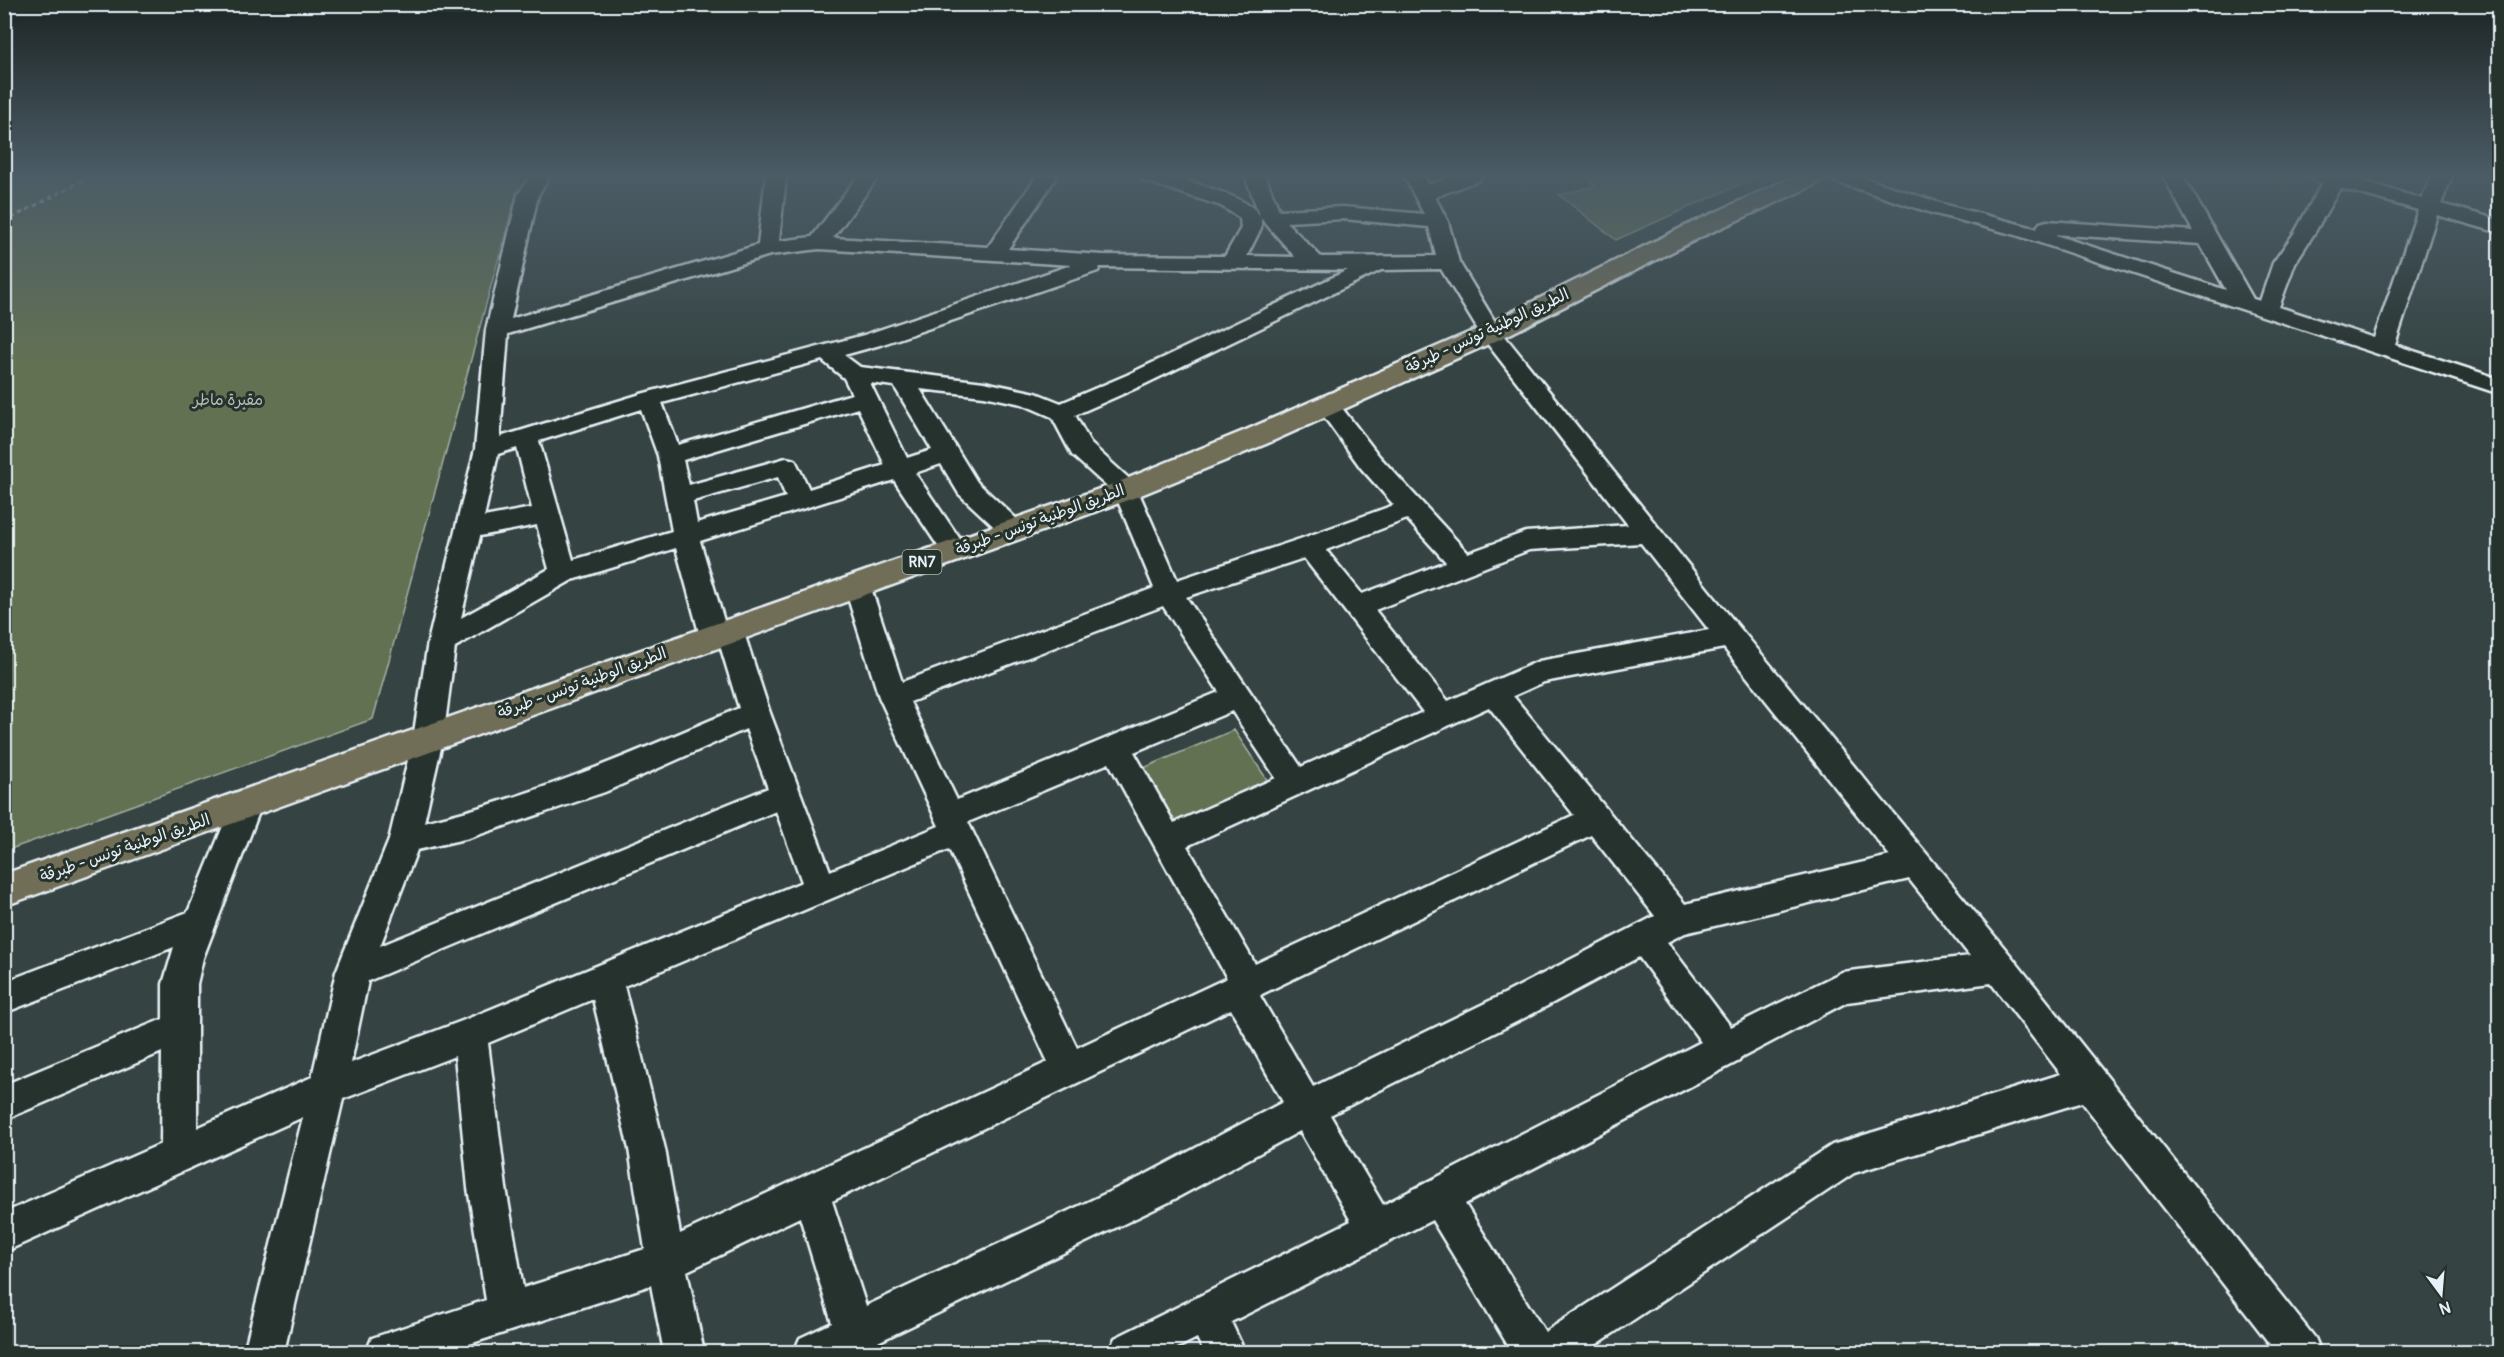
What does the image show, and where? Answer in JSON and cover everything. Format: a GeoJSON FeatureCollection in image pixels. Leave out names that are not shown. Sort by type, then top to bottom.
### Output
{"type":"FeatureCollection","features":[{"type":"Feature","properties":{"kind":"main road","name":"الطريق الوطنية تونس - طبرقة"},"geometry":{"type":"LineString","coordinates":[[4,890],[1126,490],[1256,437],[1491,333],[1677,239]]}},
{"type":"Feature","properties":{"kind":"street"},"geometry":{"type":"LineString","coordinates":[[264,1353],[307,1181],[353,972],[405,840],[428,739],[439,677],[442,642],[487,449],[497,330],[518,239]]}},
{"type":"Feature","properties":{"kind":"street"},"geometry":{"type":"LineString","coordinates":[[768,249],[769,239]]}},
{"type":"Feature","properties":{"kind":"street"},"geometry":{"type":"LineString","coordinates":[[819,243],[822,239]]}},
{"type":"Feature","properties":{"kind":"street"},"geometry":{"type":"LineString","coordinates":[[993,255],[1004,239]]}},
{"type":"Feature","properties":{"kind":"street"},"geometry":{"type":"LineString","coordinates":[[1233,262],[1245,239]]}},
{"type":"Feature","properties":{"kind":"street"},"geometry":{"type":"LineString","coordinates":[[1288,239],[1315,263]]}},
{"type":"Feature","properties":{"kind":"street"},"geometry":{"type":"LineString","coordinates":[[1442,239],[1448,262],[1491,333],[1730,636],[1999,967],[2301,1353]]}},
{"type":"Feature","properties":{"kind":"street"},"geometry":{"type":"LineString","coordinates":[[2044,239],[2499,387]]}},
{"type":"Feature","properties":{"kind":"street"},"geometry":{"type":"LineString","coordinates":[[2207,239],[2244,303]]}},
{"type":"Feature","properties":{"kind":"street"},"geometry":{"type":"LineString","coordinates":[[2268,311],[2284,263],[2300,239]]}},
{"type":"Feature","properties":{"kind":"street"},"geometry":{"type":"LineString","coordinates":[[2382,349],[2418,239]]}},
{"type":"Feature","properties":{"kind":"street"},"geometry":{"type":"LineString","coordinates":[[497,330],[768,249],[819,243],[889,245],[993,255],[1103,261],[1448,262]]}},
{"type":"Feature","properties":{"kind":"street"},"geometry":{"type":"LineString","coordinates":[[487,449],[649,399],[914,328],[1103,261]]}},
{"type":"Feature","properties":{"kind":"street"},"geometry":{"type":"LineString","coordinates":[[1061,412],[1135,380],[1380,262]]}},
{"type":"Feature","properties":{"kind":"street"},"geometry":{"type":"LineString","coordinates":[[825,351],[854,374],[899,468],[955,551]]}},
{"type":"Feature","properties":{"kind":"street"},"geometry":{"type":"LineString","coordinates":[[854,374],[903,381],[944,383],[1006,393],[1028,398],[1061,412],[1081,449],[1126,490],[1169,593],[1295,782]]}},
{"type":"Feature","properties":{"kind":"street"},"geometry":{"type":"LineString","coordinates":[[903,381],[968,488],[1013,530]]}},
{"type":"Feature","properties":{"kind":"street"},"geometry":{"type":"LineString","coordinates":[[670,456],[865,398]]}},
{"type":"Feature","properties":{"kind":"street"},"geometry":{"type":"LineString","coordinates":[[649,399],[670,456],[680,496],[686,537],[821,889]]}},
{"type":"Feature","properties":{"kind":"street"},"geometry":{"type":"LineString","coordinates":[[1327,404],[1370,462],[1464,565]]}},
{"type":"Feature","properties":{"kind":"street"},"geometry":{"type":"LineString","coordinates":[[525,438],[563,573]]}},
{"type":"Feature","properties":{"kind":"street"},"geometry":{"type":"LineString","coordinates":[[442,642],[563,573],[686,537],[946,454]]}},
{"type":"Feature","properties":{"kind":"street"},"geometry":{"type":"LineString","coordinates":[[680,496],[786,466],[801,501]]}},
{"type":"Feature","properties":{"kind":"street"},"geometry":{"type":"LineString","coordinates":[[893,697],[1169,593],[1309,546],[1411,508]]}},
{"type":"Feature","properties":{"kind":"street"},"geometry":{"type":"LineString","coordinates":[[468,530],[545,515]]}},
{"type":"Feature","properties":{"kind":"street"},"geometry":{"type":"LineString","coordinates":[[1357,606],[1526,541],[1648,532]]}},
{"type":"Feature","properties":{"kind":"street"},"geometry":{"type":"LineString","coordinates":[[1309,546],[1443,716]]}},
{"type":"Feature","properties":{"kind":"street"},"geometry":{"type":"LineString","coordinates":[[857,585],[893,697],[1070,1069]]}},
{"type":"Feature","properties":{"kind":"street"},"geometry":{"type":"LineString","coordinates":[[1169,840],[1539,672],[1730,636]]}},
{"type":"Feature","properties":{"kind":"street"},"geometry":{"type":"LineString","coordinates":[[1493,692],[1678,920]]}},
{"type":"Feature","properties":{"kind":"street"},"geometry":{"type":"LineString","coordinates":[[4,1233],[328,1088],[470,1034],[821,889],[1116,748],[1238,696]]}},
{"type":"Feature","properties":{"kind":"street"},"geometry":{"type":"LineString","coordinates":[[405,840],[469,825],[594,783],[755,713]]}},
{"type":"Feature","properties":{"kind":"street"},"geometry":{"type":"LineString","coordinates":[[1116,748],[1169,840],[1307,1108],[1375,1227]]}},
{"type":"Feature","properties":{"kind":"street"},"geometry":{"type":"LineString","coordinates":[[353,972],[785,794]]}},
{"type":"Feature","properties":{"kind":"street"},"geometry":{"type":"LineString","coordinates":[[179,1155],[180,984],[198,923],[247,804]]}},
{"type":"Feature","properties":{"kind":"street"},"geometry":{"type":"LineString","coordinates":[[386,1353],[666,1261],[1244,988],[1595,819]]}},
{"type":"Feature","properties":{"kind":"street"},"geometry":{"type":"LineString","coordinates":[[814,1353],[1156,1190],[1307,1108],[1518,1004],[1678,920],[1915,864]]}},
{"type":"Feature","properties":{"kind":"street"},"geometry":{"type":"LineString","coordinates":[[4,998],[198,923]]}},
{"type":"Feature","properties":{"kind":"street"},"geometry":{"type":"LineString","coordinates":[[1644,938],[1727,1049]]}},
{"type":"Feature","properties":{"kind":"street"},"geometry":{"type":"LineString","coordinates":[[1129,1353],[1205,1312],[1297,1269],[1375,1227],[1439,1197],[1727,1049],[1842,987],[1999,967]]}},
{"type":"Feature","properties":{"kind":"street"},"geometry":{"type":"LineString","coordinates":[[605,979],[647,1149],[684,1353]]}},
{"type":"Feature","properties":{"kind":"street"},"geometry":{"type":"LineString","coordinates":[[4,1103],[180,1028]]}},
{"type":"Feature","properties":{"kind":"street"},"geometry":{"type":"LineString","coordinates":[[470,1034],[487,1188],[508,1314]]}},
{"type":"Feature","properties":{"kind":"street"},"geometry":{"type":"LineString","coordinates":[[1550,1353],[1845,1158],[2088,1083]]}},
{"type":"Feature","properties":{"kind":"street"},"geometry":{"type":"LineString","coordinates":[[811,1193],[855,1332]]}},
{"type":"Feature","properties":{"kind":"street"},"geometry":{"type":"LineString","coordinates":[[1439,1197],[1534,1353]]}},
{"type":"Feature","properties":{"kind":"street"},"geometry":{"type":"LineString","coordinates":[[1205,1312],[1225,1353]]}},
{"type":"Feature","properties":{"kind":"green space","name":"مقبرة ماطر"},"geometry":{"type":"Polygon","coordinates":[[[5,239],[504,239],[373,719],[5,851],[5,239]]]}},
{"type":"Feature","properties":{"kind":"green space"},"geometry":{"type":"Polygon","coordinates":[[[1234,730],[1278,796],[1175,842],[1134,772],[1234,730]]]}}]}
